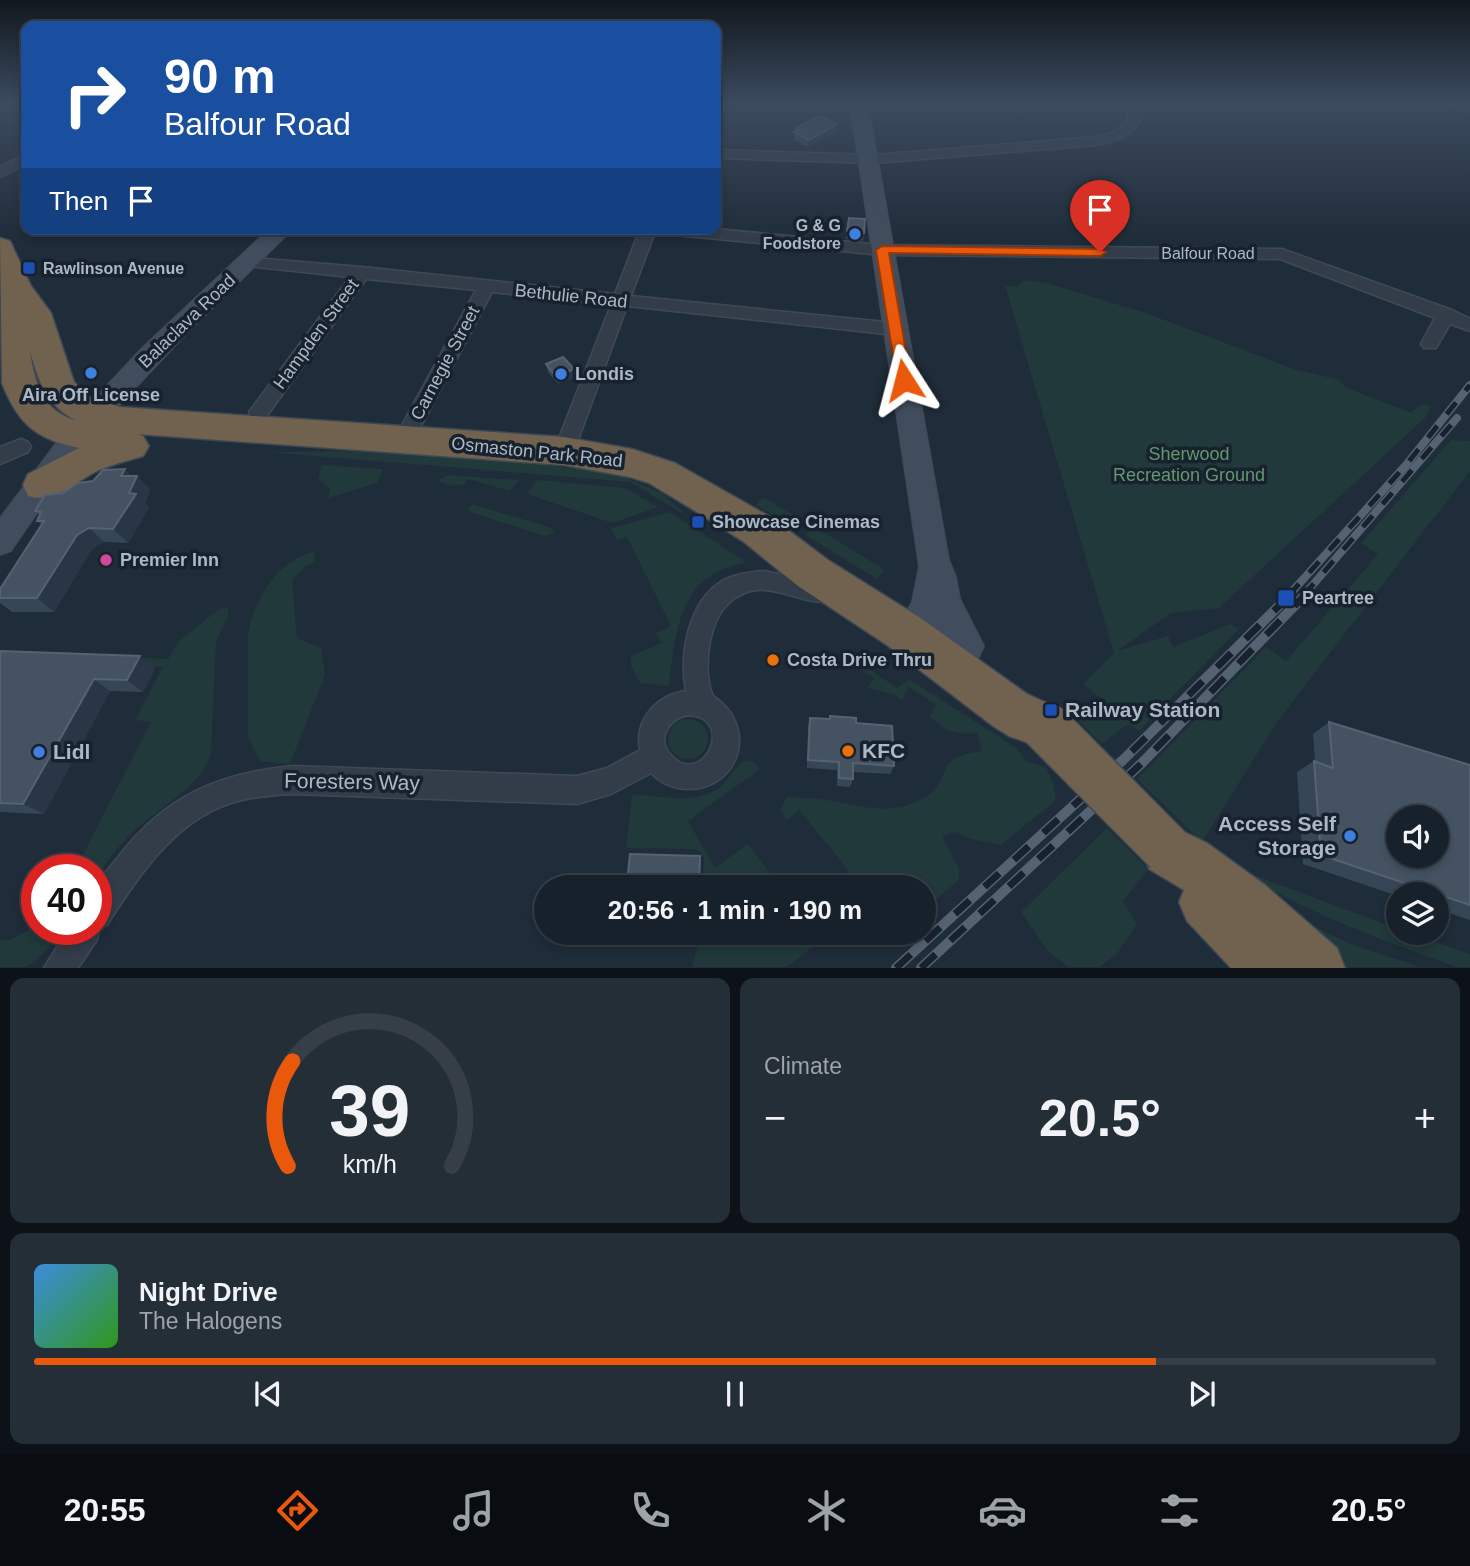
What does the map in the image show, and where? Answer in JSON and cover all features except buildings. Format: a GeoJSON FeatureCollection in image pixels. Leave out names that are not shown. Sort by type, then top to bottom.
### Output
{"type":"FeatureCollection","features":[{"type":"Feature","properties":{"kind":"highway"},"geometry":{"type":"LineString","coordinates":[[0,247],[11,287],[37,316],[54,376],[63,395],[82,410],[87,424]]}},
{"type":"Feature","properties":{"kind":"highway","name":"Osmaston Park Road"},"geometry":{"type":"LineString","coordinates":[[87,424],[120,420],[235,427],[298,435],[405,438],[564,452],[632,463],[662,473],[758,530],[852,575],[922,617],[1026,720],[1045,726],[1168,850],[1191,862],[1219,883],[1317,968]]}},
{"type":"Feature","properties":{"kind":"highway","name":"Osmaston Park Road"},"geometry":{"type":"LineString","coordinates":[[87,424],[149,443],[215,444],[298,435]]}},
{"type":"Feature","properties":{"kind":"highway"},"geometry":{"type":"LineString","coordinates":[[42,485],[68,468],[98,455],[149,443]]}},
{"type":"Feature","properties":{"kind":"highway","name":"Osmaston Park Road"},"geometry":{"type":"LineString","coordinates":[[758,530],[813,573],[870,609],[971,665]]}},
{"type":"Feature","properties":{"kind":"highway"},"geometry":{"type":"LineString","coordinates":[[1168,850],[1180,873],[1200,896],[1271,968]]}},
{"type":"Feature","properties":{"kind":"street"},"geometry":{"type":"LineString","coordinates":[[866,149],[933,560],[931,601],[922,617]]}},
{"type":"Feature","properties":{"kind":"street"},"geometry":{"type":"LineString","coordinates":[[721,154],[867,158],[982,149]]}},
{"type":"Feature","properties":{"kind":"street"},"geometry":{"type":"LineString","coordinates":[[0,173],[21,161]]}},
{"type":"Feature","properties":{"kind":"street","name":"Balfour Road"},"geometry":{"type":"LineString","coordinates":[[721,234],[882,250],[1282,254],[1470,325]]}},
{"type":"Feature","properties":{"kind":"street","name":"Balaclava Road"},"geometry":{"type":"LineString","coordinates":[[0,542],[87,424],[156,350],[276,235]]}},
{"type":"Feature","properties":{"kind":"street"},"geometry":{"type":"LineString","coordinates":[[564,452],[646,235]]}},
{"type":"Feature","properties":{"kind":"street","name":"Bethulie Road"},"geometry":{"type":"LineString","coordinates":[[248,261],[895,329]]}},
{"type":"Feature","properties":{"kind":"street","name":"Hampden Street"},"geometry":{"type":"LineString","coordinates":[[261,401],[362,272]]}},
{"type":"Feature","properties":{"kind":"street","name":"Carnegie Street"},"geometry":{"type":"LineString","coordinates":[[405,438],[486,287]]}},
{"type":"Feature","properties":{"kind":"street"},"geometry":{"type":"LineString","coordinates":[[1430,344],[1446,314]]}},
{"type":"Feature","properties":{"kind":"street"},"geometry":{"type":"LineString","coordinates":[[0,456],[21,447]]}},
{"type":"Feature","properties":{"kind":"street"},"geometry":{"type":"LineString","coordinates":[[933,560],[940,577],[944,601],[971,665]]}},
{"type":"Feature","properties":{"kind":"street"},"geometry":{"type":"LineString","coordinates":[[703,705],[697,688],[698,644],[706,612],[723,592],[736,585],[767,578],[798,585],[870,609]]}},
{"type":"Feature","properties":{"kind":"street"},"geometry":{"type":"LineString","coordinates":[[681,704],[703,705],[718,715],[726,731],[725,749],[717,763],[698,775],[683,776],[669,772],[655,757],[651,735],[662,715],[681,704]]}},
{"type":"Feature","properties":{"kind":"street","name":"Foresters Way"},"geometry":{"type":"LineString","coordinates":[[112,889],[154,835],[198,803],[232,788],[265,781],[293,780],[577,790],[611,780],[655,757]]}},
{"type":"Feature","properties":{"kind":"street"},"geometry":{"type":"LineString","coordinates":[[59,968],[75,945]]}},
{"type":"Feature","properties":{"kind":"green space","name":"Sherwood Recreation Ground"},"geometry":{"type":"Polygon","coordinates":[[[1024,280],[1046,283],[1146,313],[1294,369],[1336,379],[1347,388],[1412,413],[1424,404],[1431,407],[1425,418],[1219,608],[1171,613],[1117,651],[1168,636],[1173,647],[1230,624],[1239,629],[1139,731],[1128,724],[1102,744],[1069,712],[1103,700],[1083,684],[1114,653],[1005,286],[1018,286],[1024,280]]]}},
{"type":"Feature","properties":{"kind":"green space"},"geometry":{"type":"Polygon","coordinates":[[[1451,440],[1470,441],[1470,471],[1277,722],[1202,842],[1137,779],[1266,647],[1286,661],[1378,554],[1361,543],[1451,440]]]}},
{"type":"Feature","properties":{"kind":"green space"},"geometry":{"type":"Polygon","coordinates":[[[342,451],[459,456],[615,473],[664,494],[688,517],[630,482],[266,452],[342,451]]]}},
{"type":"Feature","properties":{"kind":"green space"},"geometry":{"type":"Polygon","coordinates":[[[322,465],[383,469],[377,483],[328,498],[330,488],[318,479],[322,465]]]}},
{"type":"Feature","properties":{"kind":"green space"},"geometry":{"type":"Polygon","coordinates":[[[447,475],[519,480],[510,491],[468,479],[465,484],[450,486],[438,481],[447,475]]]}},
{"type":"Feature","properties":{"kind":"green space"},"geometry":{"type":"Polygon","coordinates":[[[537,480],[625,488],[658,507],[612,523],[527,494],[537,480]]]}},
{"type":"Feature","properties":{"kind":"green space"},"geometry":{"type":"Polygon","coordinates":[[[763,497],[801,520],[794,528],[756,505],[763,497]]]}},
{"type":"Feature","properties":{"kind":"green space"},"geometry":{"type":"Polygon","coordinates":[[[472,504],[552,528],[554,533],[545,536],[470,512],[468,509],[472,504]]]}},
{"type":"Feature","properties":{"kind":"green space"},"geometry":{"type":"Polygon","coordinates":[[[670,512],[747,563],[724,569],[707,578],[694,591],[679,625],[669,686],[640,683],[631,666],[631,656],[661,643],[656,633],[671,626],[627,537],[617,540],[611,528],[670,512]]]}},
{"type":"Feature","properties":{"kind":"green space"},"geometry":{"type":"Polygon","coordinates":[[[814,526],[885,570],[877,579],[805,535],[814,526]]]}},
{"type":"Feature","properties":{"kind":"green space"},"geometry":{"type":"Polygon","coordinates":[[[314,552],[315,562],[306,566],[292,580],[297,638],[321,648],[325,675],[290,764],[260,761],[248,738],[248,635],[251,622],[269,583],[289,563],[314,552]]]}},
{"type":"Feature","properties":{"kind":"green space"},"geometry":{"type":"Polygon","coordinates":[[[222,607],[228,609],[229,613],[216,642],[211,752],[207,763],[191,785],[143,823],[112,855],[83,854],[151,722],[135,720],[163,667],[0,660],[0,651],[168,659],[181,639],[222,607]]]}},
{"type":"Feature","properties":{"kind":"green space"},"geometry":{"type":"Polygon","coordinates":[[[856,660],[897,688],[909,679],[1015,747],[1028,762],[1046,767],[1054,787],[1056,800],[1001,845],[971,839],[956,832],[942,836],[959,869],[959,880],[936,899],[936,875],[844,875],[849,871],[799,810],[786,821],[781,808],[787,797],[820,799],[874,808],[901,807],[914,803],[935,789],[950,763],[956,758],[982,751],[977,733],[957,733],[941,726],[930,717],[936,705],[909,687],[902,700],[896,695],[867,688],[874,678],[854,664],[856,660]]]}},
{"type":"Feature","properties":{"kind":"green space"},"geometry":{"type":"Polygon","coordinates":[[[688,719],[702,725],[708,739],[702,753],[688,759],[674,753],[668,739],[674,725],[688,719]]]}},
{"type":"Feature","properties":{"kind":"green space"},"geometry":{"type":"Polygon","coordinates":[[[744,762],[754,762],[760,769],[688,821],[715,868],[748,844],[771,875],[703,875],[704,858],[697,849],[626,848],[632,794],[689,798],[711,793],[744,762]]]}},
{"type":"Feature","properties":{"kind":"green space"},"geometry":{"type":"Polygon","coordinates":[[[1107,828],[1148,870],[1123,901],[1137,925],[1118,952],[1100,967],[1068,967],[1047,950],[1021,912],[1107,828]]]}},
{"type":"Feature","properties":{"kind":"green space"},"geometry":{"type":"Polygon","coordinates":[[[1233,867],[1386,924],[1386,941],[1314,911],[1233,867]]]}},
{"type":"Feature","properties":{"kind":"green space"},"geometry":{"type":"Polygon","coordinates":[[[1293,916],[1353,945],[1420,967],[1342,967],[1293,916]]]}},
{"type":"Feature","properties":{"kind":"green space"},"geometry":{"type":"Polygon","coordinates":[[[21,934],[21,945],[50,945],[27,967],[0,967],[0,940],[10,940],[21,934]]]}},
{"type":"Feature","properties":{"kind":"green space"},"geometry":{"type":"Polygon","coordinates":[[[698,945],[815,945],[787,967],[692,967],[698,945]]]}},
{"type":"Feature","properties":{"kind":"green space"},"geometry":{"type":"Polygon","coordinates":[[[1396,945],[1443,945],[1470,954],[1470,967],[1456,967],[1396,945]]]}},
{"type":"Feature","properties":{"kind":"railway"},"geometry":{"type":"LineString","coordinates":[[1289,595],[1406,465],[1470,385]]}},
{"type":"Feature","properties":{"kind":"railway"},"geometry":{"type":"LineString","coordinates":[[1304,595],[1457,418]]}},
{"type":"Feature","properties":{"kind":"railway"},"geometry":{"type":"LineString","coordinates":[[896,968],[1123,760],[1291,594]]}},
{"type":"Feature","properties":{"kind":"railway"},"geometry":{"type":"LineString","coordinates":[[921,968],[1142,763],[1306,594]]}},
{"type":"Feature","properties":{"kind":"place","name":"G & G Foodstore"},"geometry":{"type":"Point","coordinates":[855,234]}},
{"type":"Feature","properties":{"kind":"place","name":"Rawlinson Avenue"},"geometry":{"type":"Point","coordinates":[29,268]}},
{"type":"Feature","properties":{"kind":"place","name":"Aira Off License"},"geometry":{"type":"Point","coordinates":[91,373]}},
{"type":"Feature","properties":{"kind":"place","name":"Londis"},"geometry":{"type":"Point","coordinates":[561,374]}},
{"type":"Feature","properties":{"kind":"place","name":"Showcase Cinemas"},"geometry":{"type":"Point","coordinates":[698,522]}},
{"type":"Feature","properties":{"kind":"place","name":"Premier Inn"},"geometry":{"type":"Point","coordinates":[106,560]}},
{"type":"Feature","properties":{"kind":"place","name":"Peartree"},"geometry":{"type":"Point","coordinates":[1286,598]}},
{"type":"Feature","properties":{"kind":"place","name":"Costa Drive Thru"},"geometry":{"type":"Point","coordinates":[773,660]}},
{"type":"Feature","properties":{"kind":"place","name":"Railway Station"},"geometry":{"type":"Point","coordinates":[1051,710]}},
{"type":"Feature","properties":{"kind":"place","name":"KFC"},"geometry":{"type":"Point","coordinates":[848,751]}},
{"type":"Feature","properties":{"kind":"place","name":"Lidl"},"geometry":{"type":"Point","coordinates":[39,752]}},
{"type":"Feature","properties":{"kind":"place","name":"Access Self Storage"},"geometry":{"type":"Point","coordinates":[1350,836]}},
{"type":"Feature","properties":{"kind":"route"},"geometry":{"type":"LineString","coordinates":[[904,380],[882,250],[1100,252]]}}]}
